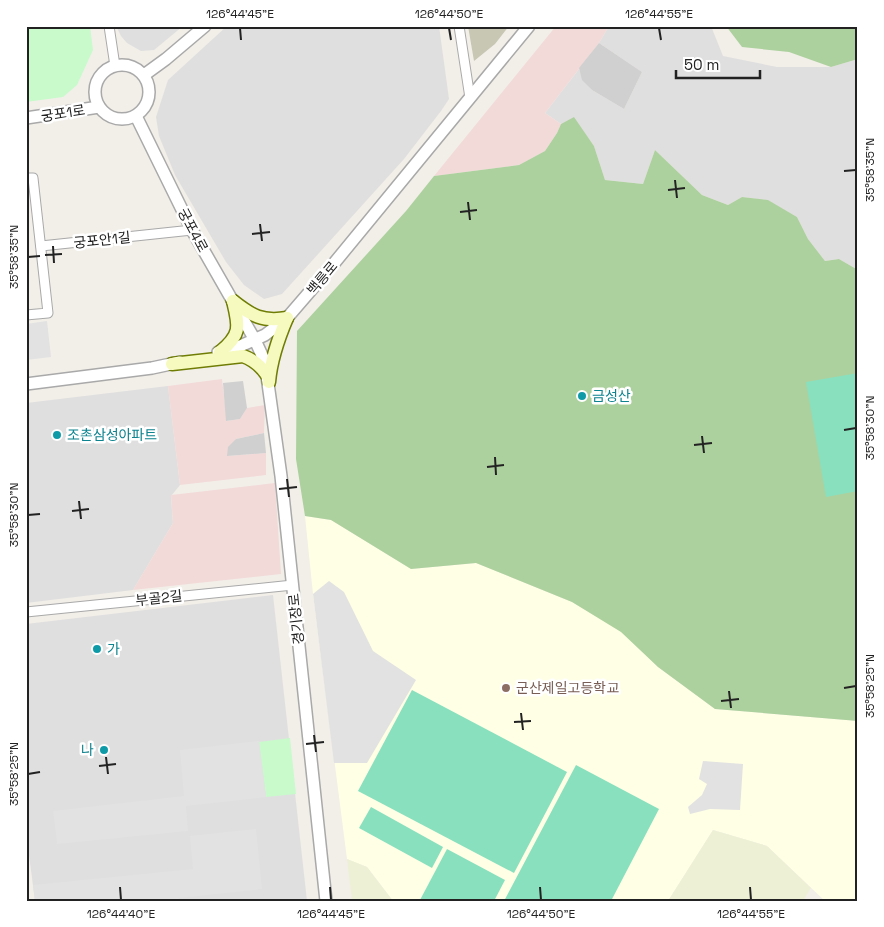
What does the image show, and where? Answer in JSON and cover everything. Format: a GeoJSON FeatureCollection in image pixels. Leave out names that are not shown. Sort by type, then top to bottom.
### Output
{"type":"FeatureCollection","features":[{"type":"Feature","properties":{"kind":"main road"},"geometry":{"type":"LineString","coordinates":[[233,301],[250,315],[262,319],[287,318],[270,366],[268,379]]}},
{"type":"Feature","properties":{"kind":"main road"},"geometry":{"type":"LineString","coordinates":[[220,352],[232,342],[237,331],[237,318],[233,301]]}},
{"type":"Feature","properties":{"kind":"main road"},"geometry":{"type":"LineString","coordinates":[[172,364],[243,356],[250,358],[260,366],[268,379]]}},
{"type":"Feature","properties":{"kind":"street"},"geometry":{"type":"LineString","coordinates":[[109,26],[115,66]]}},
{"type":"Feature","properties":{"kind":"street"},"geometry":{"type":"LineString","coordinates":[[144,75],[205,26]]}},
{"type":"Feature","properties":{"kind":"street"},"geometry":{"type":"LineString","coordinates":[[458,26],[470,98]]}},
{"type":"Feature","properties":{"kind":"street","name":"백릉로"},"geometry":{"type":"LineString","coordinates":[[26,384],[172,364],[238,347],[265,335],[287,318],[529,26]]}},
{"type":"Feature","properties":{"kind":"street"},"geometry":{"type":"LineString","coordinates":[[115,66],[131,66],[144,75],[148,82],[150,98],[142,112],[128,119],[119,120],[104,113],[99,107],[96,99],[97,82],[107,69],[115,66]]}},
{"type":"Feature","properties":{"kind":"street","name":"궁포1로"},"geometry":{"type":"LineString","coordinates":[[26,118],[99,107]]}},
{"type":"Feature","properties":{"kind":"street","name":"궁포4로"},"geometry":{"type":"LineString","coordinates":[[136,116],[192,230],[255,340]]}},
{"type":"Feature","properties":{"kind":"street"},"geometry":{"type":"LineString","coordinates":[[26,178],[33,178],[48,313],[26,315]]}},
{"type":"Feature","properties":{"kind":"street","name":"궁포안1길"},"geometry":{"type":"LineString","coordinates":[[41,246],[192,230]]}},
{"type":"Feature","properties":{"kind":"street","name":"경기장로"},"geometry":{"type":"LineString","coordinates":[[255,340],[265,362],[281,476],[326,901]]}},
{"type":"Feature","properties":{"kind":"street","name":"부골2길"},"geometry":{"type":"LineString","coordinates":[[26,612],[293,585]]}},
{"type":"Feature","properties":{"kind":"shaded area"},"geometry":{"type":"Polygon","coordinates":[[[116,26],[183,26],[154,50],[141,51],[127,43],[116,26]]]}},
{"type":"Feature","properties":{"kind":"shaded area"},"geometry":{"type":"Polygon","coordinates":[[[227,26],[439,26],[449,99],[404,159],[282,294],[264,299],[244,285],[226,262],[175,175],[159,136],[156,117],[168,80],[227,26]]]}},
{"type":"Feature","properties":{"kind":"shaded area"},"geometry":{"type":"Polygon","coordinates":[[[468,26],[509,26],[495,44],[474,61],[468,26]]]}},
{"type":"Feature","properties":{"kind":"shaded area"},"geometry":{"type":"Polygon","coordinates":[[[556,26],[609,26],[599,43],[545,113],[561,124],[545,151],[519,165],[434,176],[556,26]]]}},
{"type":"Feature","properties":{"kind":"shaded area"},"geometry":{"type":"Polygon","coordinates":[[[609,26],[711,26],[723,56],[777,67],[831,67],[858,59],[858,270],[839,259],[825,261],[808,239],[797,217],[767,200],[742,197],[728,205],[702,195],[655,150],[643,184],[605,180],[594,146],[574,118],[561,124],[545,113],[579,69],[583,80],[592,90],[624,109],[642,72],[599,43],[609,26]]]}},
{"type":"Feature","properties":{"kind":"shaded area"},"geometry":{"type":"Polygon","coordinates":[[[599,43],[642,72],[624,109],[592,90],[582,80],[579,68],[599,43]]]}},
{"type":"Feature","properties":{"kind":"shaded area"},"geometry":{"type":"Polygon","coordinates":[[[47,321],[51,357],[26,360],[26,324],[47,321]]]}},
{"type":"Feature","properties":{"kind":"shaded area"},"geometry":{"type":"Polygon","coordinates":[[[222,379],[227,421],[240,419],[247,408],[265,405],[264,433],[236,439],[228,456],[266,453],[266,475],[180,485],[168,386],[222,379]]]}},
{"type":"Feature","properties":{"kind":"shaded area"},"geometry":{"type":"Polygon","coordinates":[[[243,381],[247,408],[240,419],[226,421],[223,383],[243,381]]]}},
{"type":"Feature","properties":{"kind":"shaded area"},"geometry":{"type":"Polygon","coordinates":[[[168,386],[180,485],[171,496],[173,523],[133,590],[26,603],[26,403],[168,386]]]}},
{"type":"Feature","properties":{"kind":"shaded area"},"geometry":{"type":"Polygon","coordinates":[[[264,433],[266,453],[227,456],[228,447],[236,439],[264,433]]]}},
{"type":"Feature","properties":{"kind":"shaded area"},"geometry":{"type":"Polygon","coordinates":[[[275,483],[281,574],[133,590],[173,523],[171,495],[275,483]]]}},
{"type":"Feature","properties":{"kind":"shaded area","name":"군산제일고등학교"},"geometry":{"type":"Polygon","coordinates":[[[305,516],[331,520],[411,569],[476,563],[572,602],[621,631],[658,667],[715,709],[858,721],[858,901],[825,901],[767,846],[713,830],[668,901],[393,901],[367,867],[347,859],[313,594],[305,516]]]}},
{"type":"Feature","properties":{"kind":"shaded area"},"geometry":{"type":"Polygon","coordinates":[[[329,581],[344,592],[373,651],[416,680],[367,763],[334,763],[313,594],[329,581]]]}},
{"type":"Feature","properties":{"kind":"shaded area"},"geometry":{"type":"Polygon","coordinates":[[[273,595],[307,901],[35,901],[26,832],[26,624],[273,595]]]}},
{"type":"Feature","properties":{"kind":"shaded area"},"geometry":{"type":"Polygon","coordinates":[[[259,741],[266,797],[186,806],[188,831],[57,844],[53,811],[184,796],[180,750],[259,741]]]}},
{"type":"Feature","properties":{"kind":"shaded area"},"geometry":{"type":"Polygon","coordinates":[[[703,761],[743,764],[740,810],[710,809],[690,814],[688,807],[702,795],[707,784],[699,779],[703,761]]]}},
{"type":"Feature","properties":{"kind":"shaded area"},"geometry":{"type":"Polygon","coordinates":[[[256,829],[262,889],[179,898],[179,901],[35,901],[33,885],[193,869],[190,836],[256,829]]]}},
{"type":"Feature","properties":{"kind":"shaded area"},"geometry":{"type":"Polygon","coordinates":[[[713,830],[767,846],[811,888],[803,901],[668,901],[713,830]]]}},
{"type":"Feature","properties":{"kind":"shaded area"},"geometry":{"type":"Polygon","coordinates":[[[347,859],[367,867],[393,901],[352,901],[347,859]]]}},
{"type":"Feature","properties":{"kind":"green space"},"geometry":{"type":"Polygon","coordinates":[[[26,26],[90,26],[93,50],[77,85],[63,97],[26,102],[26,26]]]}},
{"type":"Feature","properties":{"kind":"green space"},"geometry":{"type":"Polygon","coordinates":[[[726,26],[858,26],[858,59],[831,67],[789,52],[742,47],[726,26]]]}},
{"type":"Feature","properties":{"kind":"green space"},"geometry":{"type":"Polygon","coordinates":[[[574,117],[594,146],[605,180],[643,184],[655,150],[702,195],[728,205],[742,197],[768,200],[797,217],[808,239],[825,261],[839,259],[858,270],[858,721],[715,709],[658,667],[621,632],[572,602],[476,563],[411,569],[331,520],[305,516],[296,459],[297,331],[406,211],[434,176],[519,165],[545,151],[561,124],[574,117]]]}},
{"type":"Feature","properties":{"kind":"green space"},"geometry":{"type":"Polygon","coordinates":[[[858,373],[858,491],[826,497],[806,382],[858,373]]]}},
{"type":"Feature","properties":{"kind":"green space"},"geometry":{"type":"Polygon","coordinates":[[[412,690],[567,772],[514,873],[358,791],[412,690]]]}},
{"type":"Feature","properties":{"kind":"green space"},"geometry":{"type":"Polygon","coordinates":[[[290,738],[296,794],[266,797],[259,742],[290,738]]]}},
{"type":"Feature","properties":{"kind":"green space"},"geometry":{"type":"Polygon","coordinates":[[[576,765],[659,809],[611,901],[504,901],[576,765]]]}},
{"type":"Feature","properties":{"kind":"green space"},"geometry":{"type":"Polygon","coordinates":[[[371,807],[443,847],[432,868],[359,828],[371,807]]]}},
{"type":"Feature","properties":{"kind":"green space"},"geometry":{"type":"Polygon","coordinates":[[[447,849],[505,880],[494,901],[420,900],[447,849]]]}},
{"type":"Feature","properties":{"kind":"place","name":"금성산"},"geometry":{"type":"Point","coordinates":[582,396]}},
{"type":"Feature","properties":{"kind":"place","name":"조촌삼성아파트"},"geometry":{"type":"Point","coordinates":[57,435]}},
{"type":"Feature","properties":{"kind":"place","name":"가"},"geometry":{"type":"Point","coordinates":[97,649]}},
{"type":"Feature","properties":{"kind":"place","name":"군산제일고등학교"},"geometry":{"type":"Point","coordinates":[506,688]}},
{"type":"Feature","properties":{"kind":"place","name":"나"},"geometry":{"type":"Point","coordinates":[104,750]}}]}
